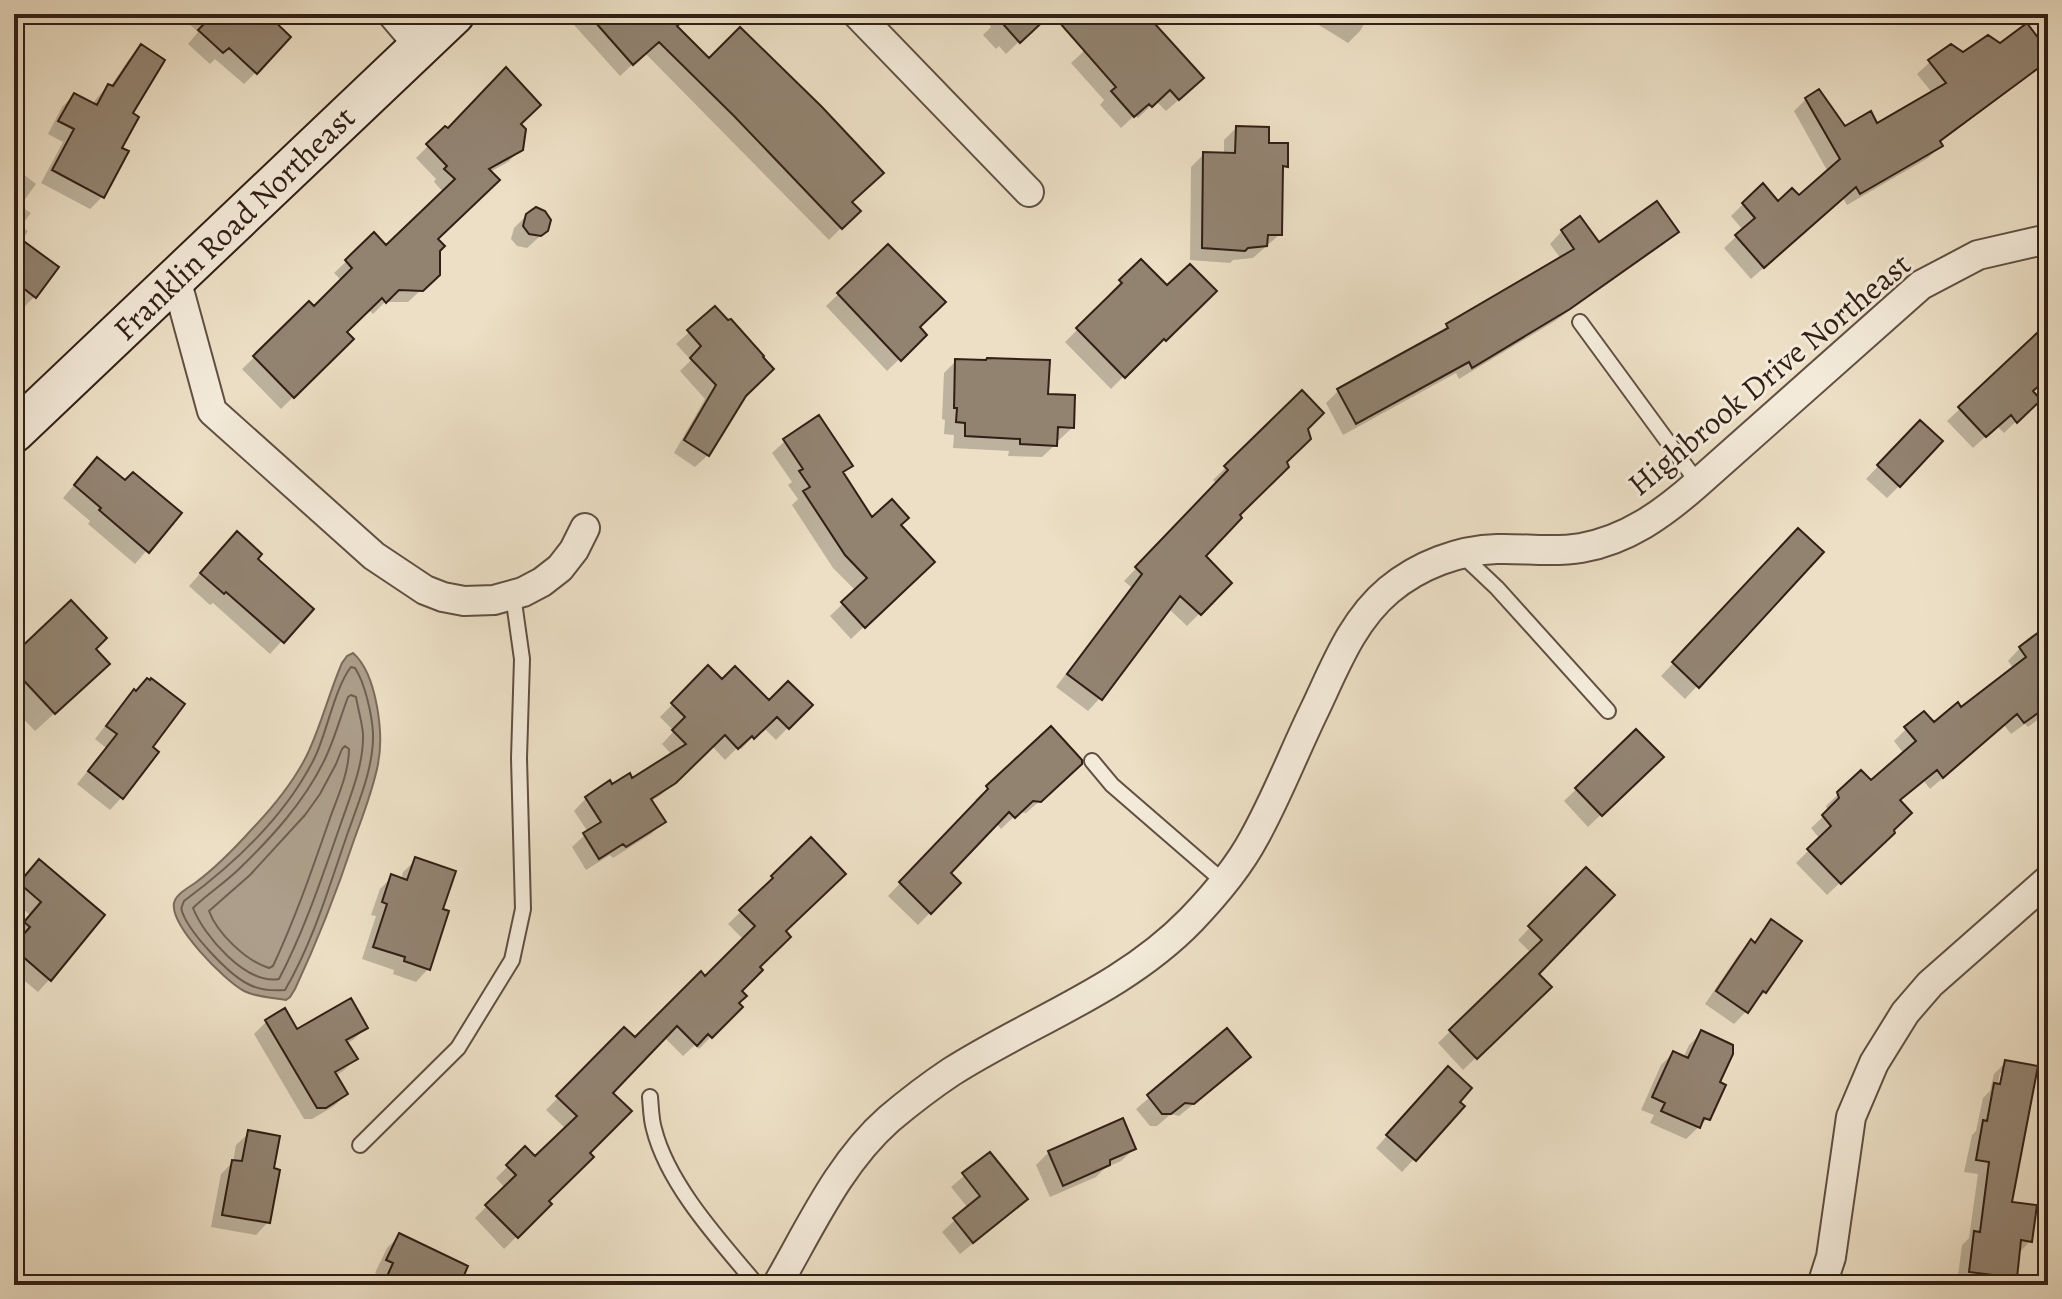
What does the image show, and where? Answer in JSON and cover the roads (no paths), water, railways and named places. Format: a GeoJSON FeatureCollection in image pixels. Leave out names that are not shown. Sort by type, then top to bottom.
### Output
{"type":"FeatureCollection","features":[{"type":"Feature","properties":{"kind":"street"},"geometry":{"type":"LineString","coordinates":[[392,14],[420,47]]}},
{"type":"Feature","properties":{"kind":"street","name":"Franklin Road Northeast"},"geometry":{"type":"LineString","coordinates":[[14,432],[454,14]]}},
{"type":"Feature","properties":{"kind":"street"},"geometry":{"type":"LineString","coordinates":[[857,14],[1029,192]]}},
{"type":"Feature","properties":{"kind":"street","name":"Highbrook Drive Northeast"},"geometry":{"type":"LineString","coordinates":[[777,1285],[844,1169],[887,1120],[950,1072],[1121,978],[1190,921],[1224,882],[1253,840],[1345,644],[1366,613],[1390,589],[1423,568],[1460,554],[1497,549],[1547,551],[1582,548],[1612,540],[1647,524],[1670,508],[1921,285],[1978,255],[2048,239]]}},
{"type":"Feature","properties":{"kind":"street"},"geometry":{"type":"LineString","coordinates":[[176,279],[212,411],[374,556],[425,590],[464,601],[494,600],[523,592],[560,568],[585,528]]}},
{"type":"Feature","properties":{"kind":"street"},"geometry":{"type":"LineString","coordinates":[[1822,1285],[1831,1257],[1851,1117],[1874,1063],[1905,1013],[1930,984],[2048,880]]}},
{"type":"Feature","properties":{"kind":"lane"},"geometry":{"type":"LineString","coordinates":[[1580,322],[1698,483]]}},
{"type":"Feature","properties":{"kind":"lane"},"geometry":{"type":"LineString","coordinates":[[1460,554],[1497,588],[1608,711]]}},
{"type":"Feature","properties":{"kind":"lane"},"geometry":{"type":"LineString","coordinates":[[360,1145],[458,1048],[512,960],[523,909],[519,758],[522,659],[513,595]]}},
{"type":"Feature","properties":{"kind":"lane"},"geometry":{"type":"LineString","coordinates":[[1092,761],[1112,785],[1224,882]]}},
{"type":"Feature","properties":{"kind":"lane"},"geometry":{"type":"LineString","coordinates":[[650,1097],[654,1129],[673,1176],[715,1235],[757,1285]]}},
{"type":"Feature","properties":{"kind":"water"},"geometry":{"type":"Polygon","coordinates":[[[353,653],[368,675],[377,705],[380,751],[373,783],[334,897],[295,989],[286,1000],[254,995],[235,985],[200,952],[181,925],[174,903],[180,894],[233,850],[289,785],[312,744],[342,663],[353,653]]]}}]}
